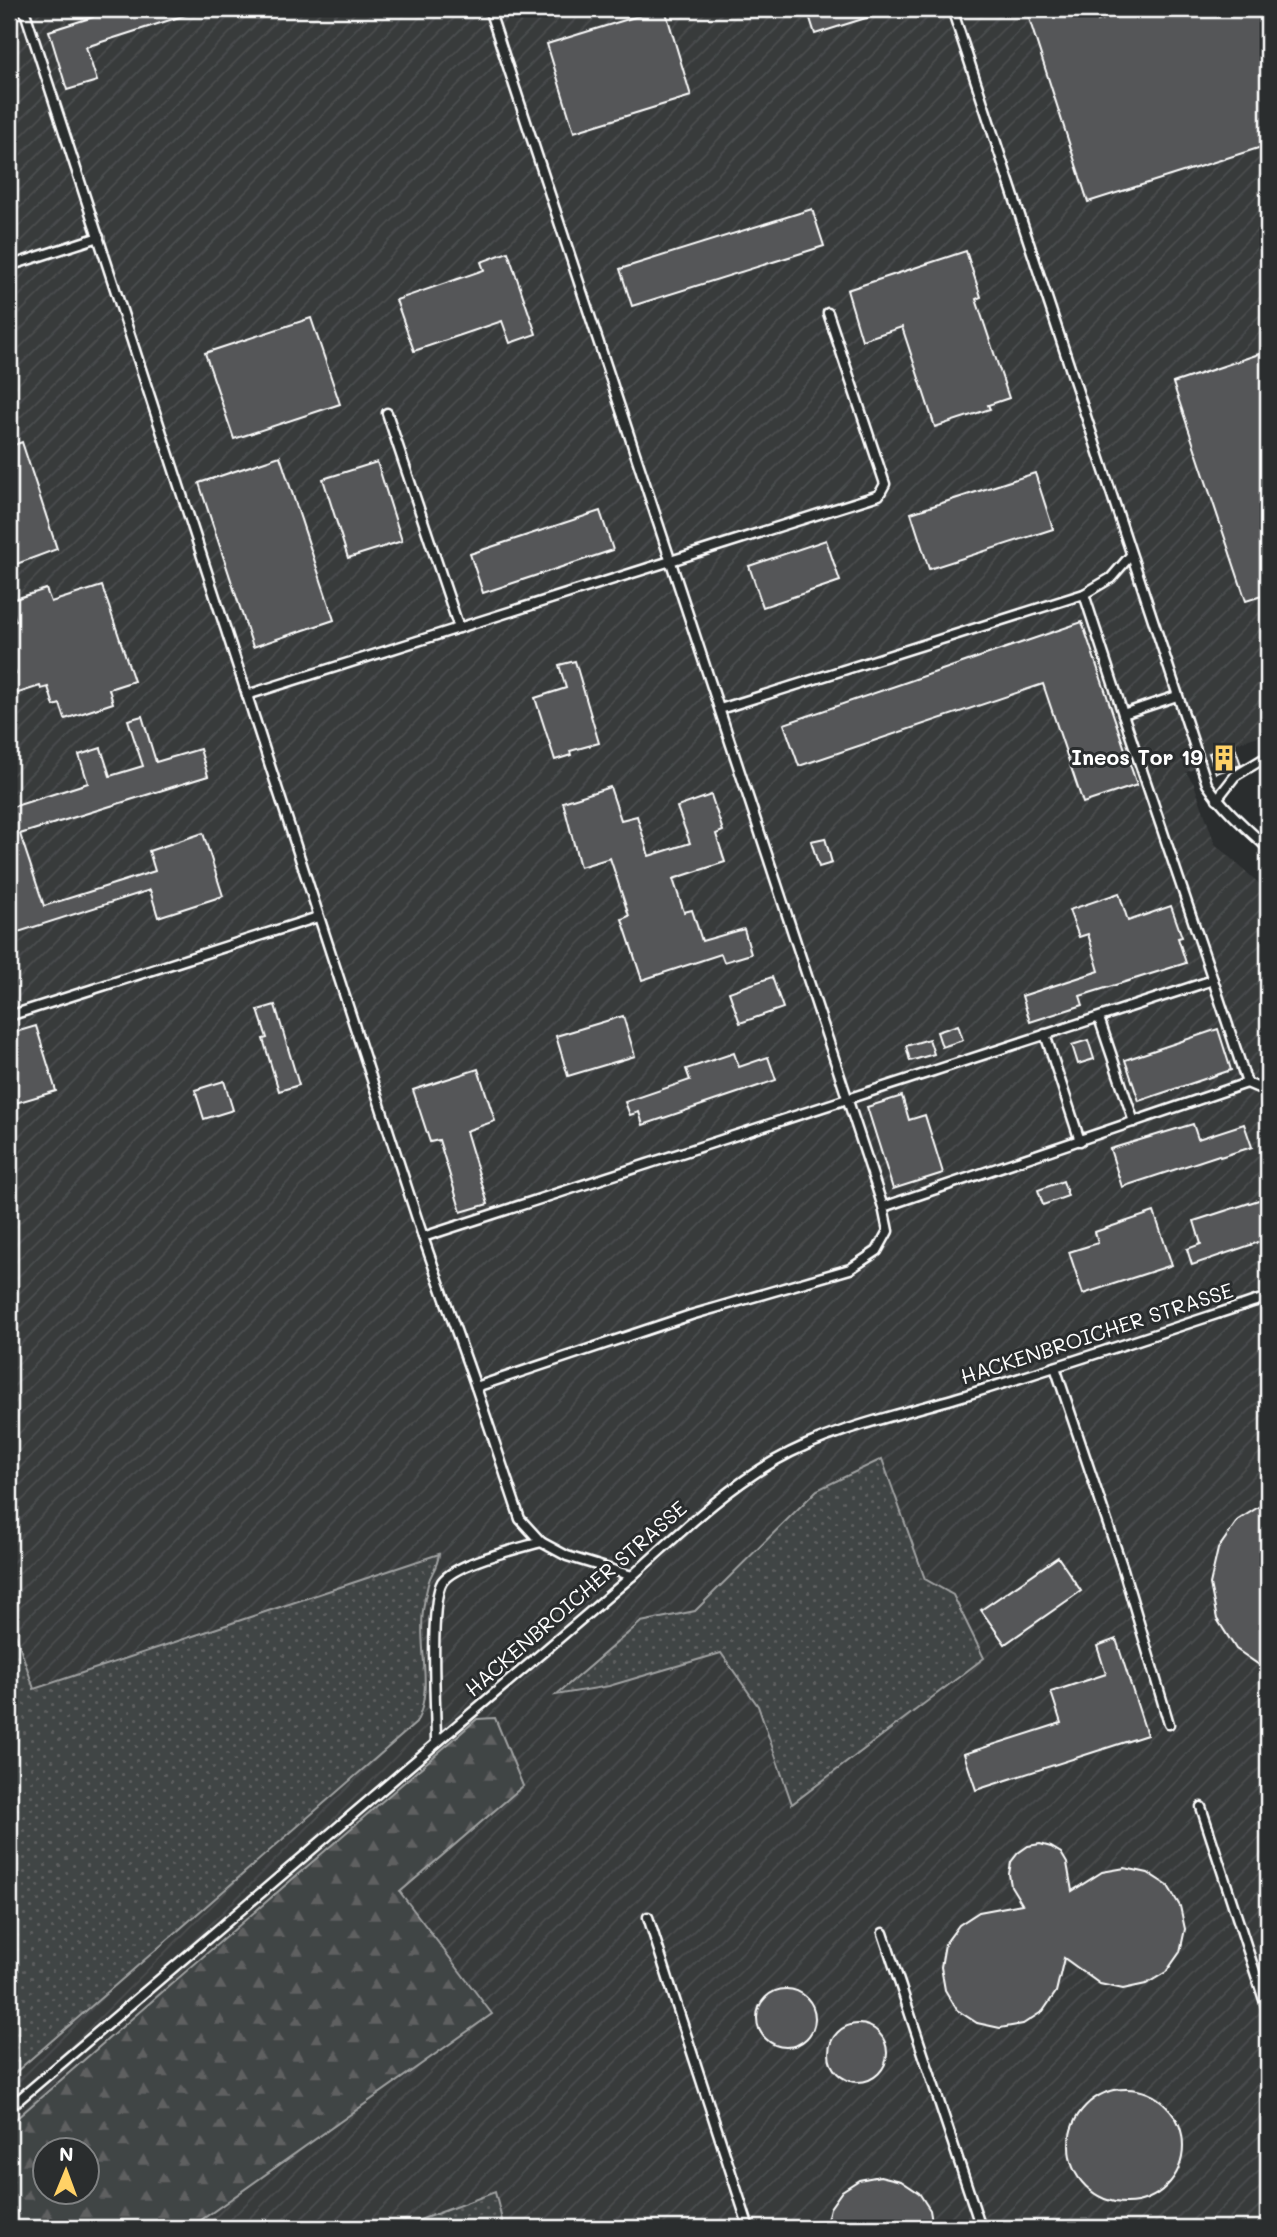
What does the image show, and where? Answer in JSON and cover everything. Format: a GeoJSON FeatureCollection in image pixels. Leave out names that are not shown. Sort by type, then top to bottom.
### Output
{"type":"FeatureCollection","features":[{"type":"Feature","properties":{"kind":"lane"},"geometry":{"type":"LineString","coordinates":[[24,9],[317,917],[520,1519],[541,1542],[567,1556],[632,1576]]}},
{"type":"Feature","properties":{"kind":"lane"},"geometry":{"type":"LineString","coordinates":[[476,1387],[678,1319],[850,1269],[877,1251],[888,1231],[883,1207],[848,1098],[489,9]]}},
{"type":"Feature","properties":{"kind":"lane"},"geometry":{"type":"LineString","coordinates":[[952,9],[1207,784],[1217,799],[1268,848]]}},
{"type":"Feature","properties":{"kind":"lane"},"geometry":{"type":"LineString","coordinates":[[9,265],[99,237]]}},
{"type":"Feature","properties":{"kind":"lane"},"geometry":{"type":"LineString","coordinates":[[247,695],[879,495],[885,484],[828,313]]}},
{"type":"Feature","properties":{"kind":"lane"},"geometry":{"type":"LineString","coordinates":[[387,413],[459,628]]}},
{"type":"Feature","properties":{"kind":"lane"},"geometry":{"type":"LineString","coordinates":[[720,709],[1084,594],[1111,578],[1131,555]]}},
{"type":"Feature","properties":{"kind":"lane"},"geometry":{"type":"LineString","coordinates":[[1084,594],[1247,1083]]}},
{"type":"Feature","properties":{"kind":"lane"},"geometry":{"type":"LineString","coordinates":[[1124,714],[1177,696]]}},
{"type":"Feature","properties":{"kind":"lane"},"geometry":{"type":"LineString","coordinates":[[1217,799],[1235,776],[1268,756]]}},
{"type":"Feature","properties":{"kind":"lane"},"geometry":{"type":"LineString","coordinates":[[9,1016],[317,917]]}},
{"type":"Feature","properties":{"kind":"lane"},"geometry":{"type":"LineString","coordinates":[[423,1237],[1213,980]]}},
{"type":"Feature","properties":{"kind":"lane"},"geometry":{"type":"LineString","coordinates":[[1099,1018],[1134,1122]]}},
{"type":"Feature","properties":{"kind":"lane"},"geometry":{"type":"LineString","coordinates":[[1045,1034],[1080,1141]]}},
{"type":"Feature","properties":{"kind":"lane"},"geometry":{"type":"LineString","coordinates":[[883,1207],[1247,1083],[1268,1092]]}},
{"type":"Feature","properties":{"kind":"lane","name":"HACKENBROICHER STRASSE"},"geometry":{"type":"LineString","coordinates":[[9,2108],[744,1479],[779,1458],[829,1437],[1268,1297]]}},
{"type":"Feature","properties":{"kind":"lane"},"geometry":{"type":"LineString","coordinates":[[1055,1367],[1123,1569],[1169,1724]]}},
{"type":"Feature","properties":{"kind":"lane"},"geometry":{"type":"LineString","coordinates":[[436,1743],[435,1606],[443,1581],[465,1565],[541,1542]]}},
{"type":"Feature","properties":{"kind":"lane"},"geometry":{"type":"LineString","coordinates":[[1201,1807],[1268,2012]]}},
{"type":"Feature","properties":{"kind":"lane"},"geometry":{"type":"LineString","coordinates":[[648,1917],[749,2228]]}},
{"type":"Feature","properties":{"kind":"lane"},"geometry":{"type":"LineString","coordinates":[[883,1933],[981,2228]]}},
{"type":"Feature","properties":{"kind":"shaded area"},"geometry":{"type":"Polygon","coordinates":[[[9,9],[1268,9],[1268,733],[1209,752],[1212,763],[1186,772],[1194,784],[1215,844],[1263,887],[1268,902],[1268,2228],[9,2228],[9,9]]]}},
{"type":"Feature","properties":{"kind":"green space"},"geometry":{"type":"Polygon","coordinates":[[[882,1459],[925,1579],[953,1595],[984,1658],[792,1804],[758,1706],[721,1653],[609,1686],[556,1695],[641,1622],[695,1611],[817,1490],[882,1459]]]}},
{"type":"Feature","properties":{"kind":"green space"},"geometry":{"type":"Polygon","coordinates":[[[439,1554],[423,1608],[425,1683],[416,1723],[9,2078],[9,1614],[34,1689],[439,1554]]]}},
{"type":"Feature","properties":{"kind":"green space"},"geometry":{"type":"Polygon","coordinates":[[[495,1718],[523,1786],[400,1892],[492,2014],[190,2228],[9,2228],[9,2125],[477,1719],[495,1718]]]}},
{"type":"Feature","properties":{"kind":"green space"},"geometry":{"type":"Polygon","coordinates":[[[495,2192],[504,2228],[400,2228],[409,2224],[495,2192]]]}},
{"type":"Feature","properties":{"kind":"building"},"geometry":{"type":"Polygon","coordinates":[[[90,9],[195,9],[195,12],[86,47],[97,81],[67,90],[49,31],[93,17],[90,9]]]}},
{"type":"Feature","properties":{"kind":"building"},"geometry":{"type":"Polygon","coordinates":[[[665,9],[691,96],[574,132],[547,44],[665,9]]]}},
{"type":"Feature","properties":{"kind":"building"},"geometry":{"type":"Polygon","coordinates":[[[807,9],[884,9],[885,12],[815,34],[807,9]]]}},
{"type":"Feature","properties":{"kind":"building"},"geometry":{"type":"Polygon","coordinates":[[[1026,9],[1094,9],[1098,21],[1136,9],[1268,9],[1268,145],[1088,202],[1026,9]]]}},
{"type":"Feature","properties":{"kind":"building"},"geometry":{"type":"Polygon","coordinates":[[[812,209],[824,246],[632,306],[620,269],[812,209]]]}},
{"type":"Feature","properties":{"kind":"building"},"geometry":{"type":"Polygon","coordinates":[[[966,251],[981,297],[976,299],[1009,398],[988,405],[990,409],[935,427],[902,327],[862,340],[847,290],[966,251]]]}},
{"type":"Feature","properties":{"kind":"building"},"geometry":{"type":"Polygon","coordinates":[[[508,252],[536,334],[510,343],[502,321],[414,351],[396,300],[484,270],[481,262],[508,252]]]}},
{"type":"Feature","properties":{"kind":"building"},"geometry":{"type":"Polygon","coordinates":[[[311,318],[340,404],[234,439],[205,353],[311,318]]]}},
{"type":"Feature","properties":{"kind":"building"},"geometry":{"type":"Polygon","coordinates":[[[1268,351],[1268,594],[1246,601],[1173,383],[1268,351]]]}},
{"type":"Feature","properties":{"kind":"building"},"geometry":{"type":"Polygon","coordinates":[[[22,442],[57,549],[14,565],[9,551],[9,447],[22,442]]]}},
{"type":"Feature","properties":{"kind":"building"},"geometry":{"type":"Polygon","coordinates":[[[280,456],[334,620],[253,647],[199,483],[280,456]]]}},
{"type":"Feature","properties":{"kind":"building"},"geometry":{"type":"Polygon","coordinates":[[[377,462],[402,541],[348,558],[323,479],[377,462]]]}},
{"type":"Feature","properties":{"kind":"building"},"geometry":{"type":"Polygon","coordinates":[[[1035,473],[1053,529],[929,569],[911,513],[1035,473]]]}},
{"type":"Feature","properties":{"kind":"building"},"geometry":{"type":"Polygon","coordinates":[[[600,511],[613,550],[483,593],[470,554],[600,511]]]}},
{"type":"Feature","properties":{"kind":"building"},"geometry":{"type":"Polygon","coordinates":[[[826,540],[840,581],[763,607],[749,566],[826,540]]]}},
{"type":"Feature","properties":{"kind":"building"},"geometry":{"type":"Polygon","coordinates":[[[102,586],[134,681],[109,689],[113,703],[65,719],[60,704],[54,706],[48,687],[41,689],[40,686],[9,696],[9,676],[16,674],[9,652],[9,624],[16,621],[9,601],[46,589],[51,602],[102,586]]]}},
{"type":"Feature","properties":{"kind":"building"},"geometry":{"type":"Polygon","coordinates":[[[1082,622],[1137,785],[1083,803],[1043,684],[799,766],[784,724],[1082,622]]]}},
{"type":"Feature","properties":{"kind":"building"},"geometry":{"type":"Polygon","coordinates":[[[575,661],[599,743],[570,751],[571,755],[555,760],[535,698],[566,688],[559,665],[575,661]]]}},
{"type":"Feature","properties":{"kind":"building"},"geometry":{"type":"Polygon","coordinates":[[[142,716],[156,762],[200,749],[208,776],[20,834],[44,906],[155,871],[149,851],[203,833],[223,896],[158,917],[150,890],[9,935],[9,918],[14,917],[9,900],[9,808],[88,783],[79,755],[101,748],[110,776],[143,766],[128,720],[142,716]]]}},
{"type":"Feature","properties":{"kind":"building","name":"Ineos Tor 19"},"geometry":{"type":"Polygon","coordinates":[[[1234,744],[1241,765],[1216,773],[1209,753],[1234,744]]]}},
{"type":"Feature","properties":{"kind":"building"},"geometry":{"type":"Polygon","coordinates":[[[610,787],[621,820],[637,816],[649,856],[690,843],[677,807],[711,795],[723,831],[716,834],[725,862],[673,879],[684,912],[692,910],[702,941],[744,929],[751,954],[724,962],[721,954],[642,980],[622,919],[629,916],[610,858],[580,867],[563,802],[610,787]]]}},
{"type":"Feature","properties":{"kind":"building"},"geometry":{"type":"Polygon","coordinates":[[[825,838],[832,863],[819,867],[811,841],[825,838]]]}},
{"type":"Feature","properties":{"kind":"building"},"geometry":{"type":"Polygon","coordinates":[[[1119,893],[1128,921],[1171,906],[1182,937],[1178,938],[1186,963],[1080,996],[1083,1005],[1030,1022],[1022,996],[1099,971],[1088,934],[1079,937],[1069,910],[1119,893]]]}},
{"type":"Feature","properties":{"kind":"building"},"geometry":{"type":"Polygon","coordinates":[[[772,977],[783,1008],[740,1023],[729,992],[772,977]]]}},
{"type":"Feature","properties":{"kind":"building"},"geometry":{"type":"Polygon","coordinates":[[[275,1005],[299,1085],[279,1091],[263,1039],[267,1038],[258,1010],[275,1005]]]}},
{"type":"Feature","properties":{"kind":"building"},"geometry":{"type":"Polygon","coordinates":[[[623,1016],[635,1056],[568,1076],[556,1036],[623,1016]]]}},
{"type":"Feature","properties":{"kind":"building"},"geometry":{"type":"Polygon","coordinates":[[[958,1025],[963,1040],[942,1047],[937,1032],[958,1025]]]}},
{"type":"Feature","properties":{"kind":"building"},"geometry":{"type":"Polygon","coordinates":[[[36,1026],[56,1091],[9,1105],[9,1034],[36,1026]]]}},
{"type":"Feature","properties":{"kind":"building"},"geometry":{"type":"Polygon","coordinates":[[[1218,1029],[1231,1070],[1139,1101],[1125,1060],[1218,1029]]]}},
{"type":"Feature","properties":{"kind":"building"},"geometry":{"type":"Polygon","coordinates":[[[929,1039],[934,1054],[910,1061],[906,1046],[929,1039]]]}},
{"type":"Feature","properties":{"kind":"building"},"geometry":{"type":"Polygon","coordinates":[[[1088,1040],[1094,1059],[1078,1064],[1072,1045],[1088,1040]]]}},
{"type":"Feature","properties":{"kind":"building"},"geometry":{"type":"Polygon","coordinates":[[[734,1053],[739,1067],[768,1057],[776,1080],[643,1125],[639,1112],[630,1115],[625,1102],[690,1080],[686,1069],[734,1053]]]}},
{"type":"Feature","properties":{"kind":"building"},"geometry":{"type":"Polygon","coordinates":[[[478,1069],[495,1121],[466,1131],[488,1204],[461,1212],[439,1140],[430,1142],[413,1090],[478,1069]]]}},
{"type":"Feature","properties":{"kind":"building"},"geometry":{"type":"Polygon","coordinates":[[[224,1081],[233,1110],[204,1119],[195,1090],[224,1081]]]}},
{"type":"Feature","properties":{"kind":"building"},"geometry":{"type":"Polygon","coordinates":[[[902,1096],[909,1120],[925,1115],[943,1173],[893,1189],[867,1107],[902,1096]]]}},
{"type":"Feature","properties":{"kind":"building"},"geometry":{"type":"Polygon","coordinates":[[[1193,1124],[1198,1139],[1244,1124],[1252,1147],[1122,1187],[1110,1149],[1193,1124]]]}},
{"type":"Feature","properties":{"kind":"building"},"geometry":{"type":"Polygon","coordinates":[[[1063,1181],[1068,1196],[1043,1205],[1038,1190],[1063,1181]]]}},
{"type":"Feature","properties":{"kind":"building"},"geometry":{"type":"Polygon","coordinates":[[[1268,1197],[1268,1239],[1192,1265],[1187,1249],[1201,1244],[1194,1221],[1268,1197]]]}},
{"type":"Feature","properties":{"kind":"building"},"geometry":{"type":"Polygon","coordinates":[[[1154,1212],[1172,1265],[1083,1294],[1069,1252],[1098,1243],[1095,1232],[1154,1212]]]}},
{"type":"Feature","properties":{"kind":"building"},"geometry":{"type":"Polygon","coordinates":[[[1268,1501],[1268,1671],[1236,1649],[1217,1619],[1210,1584],[1218,1549],[1238,1520],[1268,1501]]]}},
{"type":"Feature","properties":{"kind":"building"},"geometry":{"type":"Polygon","coordinates":[[[1058,1557],[1081,1591],[1005,1644],[981,1610],[1058,1557]]]}},
{"type":"Feature","properties":{"kind":"building"},"geometry":{"type":"Polygon","coordinates":[[[1116,1639],[1147,1735],[976,1790],[964,1754],[1061,1723],[1051,1692],[1106,1674],[1097,1646],[1116,1639]]]}},
{"type":"Feature","properties":{"kind":"building"},"geometry":{"type":"Polygon","coordinates":[[[1040,1844],[1061,1853],[1067,1863],[1072,1891],[1102,1872],[1125,1868],[1148,1873],[1168,1886],[1180,1906],[1185,1929],[1180,1952],[1166,1972],[1146,1984],[1123,1989],[1100,1984],[1064,1958],[1056,1992],[1043,2011],[1023,2024],[1000,2028],[977,2023],[957,2010],[945,1990],[941,1967],[945,1944],[959,1925],[979,1912],[1022,1904],[1011,1886],[1011,1862],[1028,1846],[1040,1844]]]}},
{"type":"Feature","properties":{"kind":"building"},"geometry":{"type":"Polygon","coordinates":[[[786,1989],[797,1991],[810,2002],[815,2018],[813,2029],[802,2042],[786,2047],[775,2045],[762,2034],[757,2018],[759,2007],[770,1994],[786,1989]]]}},
{"type":"Feature","properties":{"kind":"building"},"geometry":{"type":"Polygon","coordinates":[[[852,2024],[864,2024],[879,2032],[887,2047],[887,2059],[879,2074],[864,2082],[852,2082],[837,2074],[829,2059],[829,2047],[837,2032],[852,2024]]]}},
{"type":"Feature","properties":{"kind":"building"},"geometry":{"type":"Polygon","coordinates":[[[1126,2089],[1148,2094],[1166,2106],[1178,2124],[1183,2146],[1178,2168],[1166,2186],[1148,2198],[1126,2203],[1104,2198],[1086,2186],[1074,2168],[1069,2146],[1074,2124],[1086,2106],[1104,2094],[1126,2089]]]}},
{"type":"Feature","properties":{"kind":"building"},"geometry":{"type":"Polygon","coordinates":[[[880,2176],[901,2181],[919,2193],[930,2210],[933,2228],[825,2228],[830,2208],[842,2191],[859,2180],[880,2176]]]}},
{"type":"Feature","properties":{"kind":"place","name":"Ineos Tor 19"},"geometry":{"type":"Point","coordinates":[1224,758]}}]}
